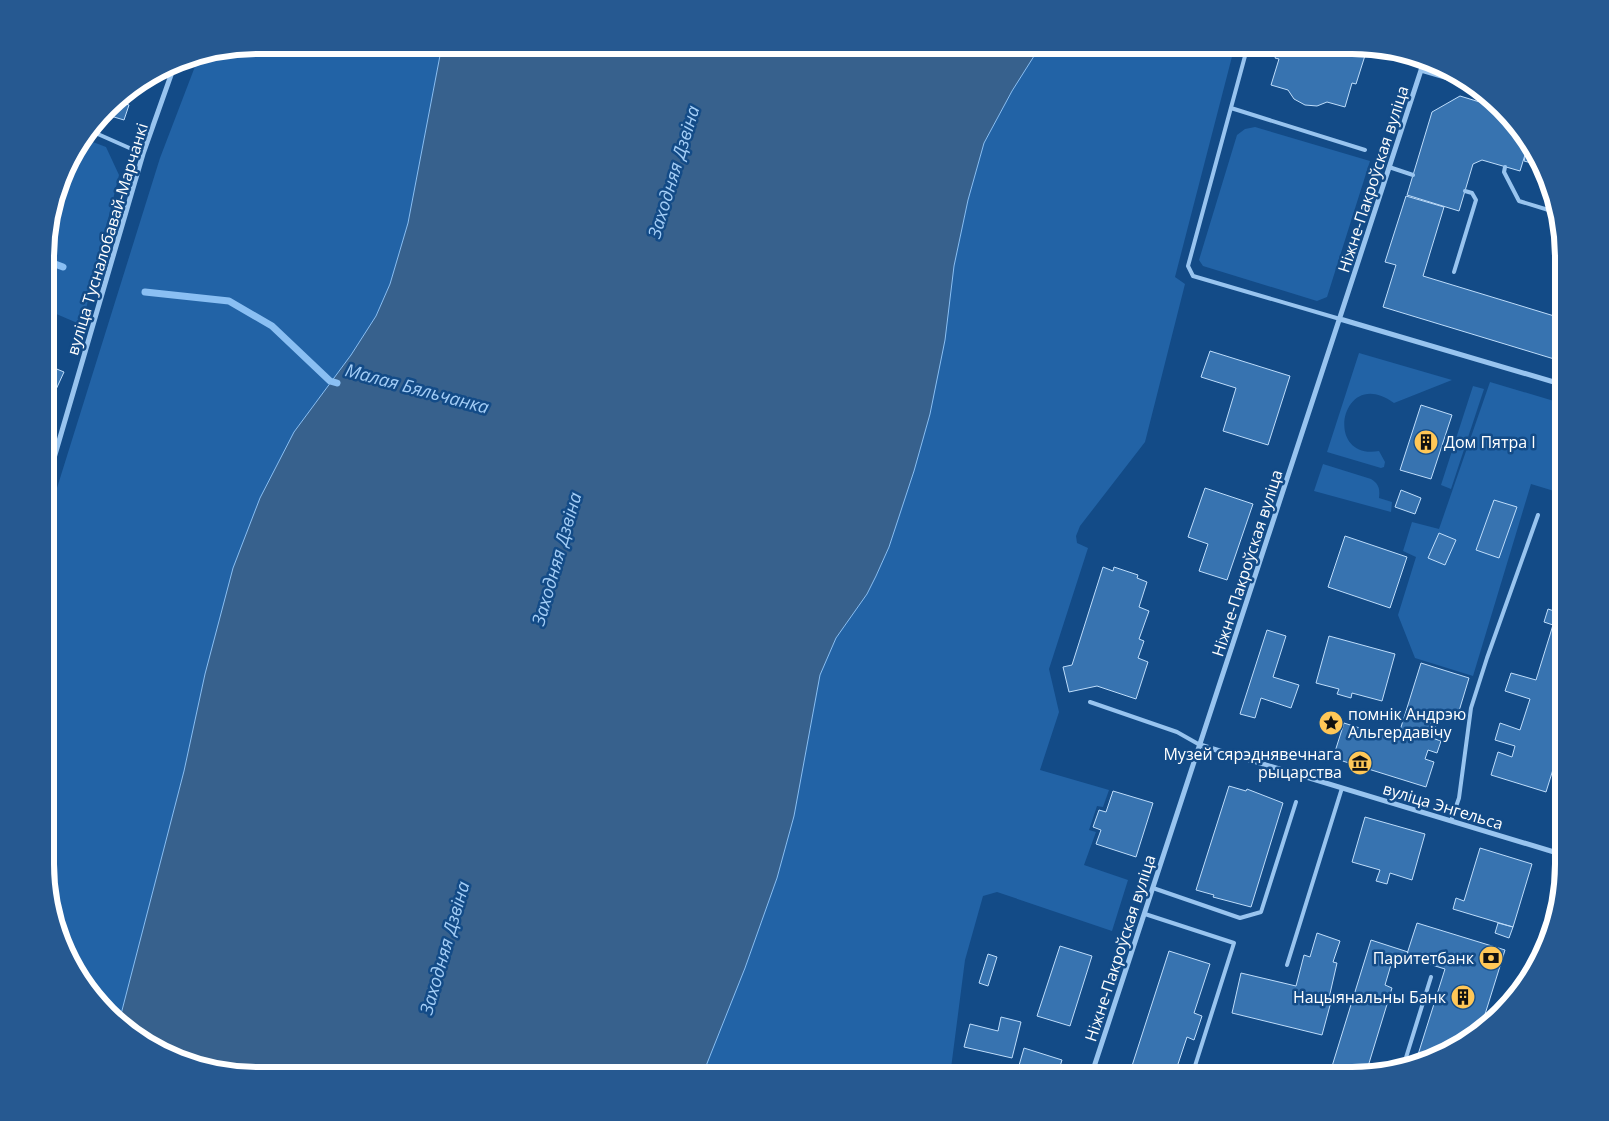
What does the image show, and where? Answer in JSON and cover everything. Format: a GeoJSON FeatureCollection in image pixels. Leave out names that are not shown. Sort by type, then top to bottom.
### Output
{"type":"FeatureCollection","features":[{"type":"Feature","properties":{"kind":"street","name":"Ніжне-Пакроўская вуліца"},"geometry":{"type":"LineString","coordinates":[[1094,1067],[1422,66]]}},
{"type":"Feature","properties":{"kind":"street"},"geometry":{"type":"LineString","coordinates":[[1421,70],[1448,78]]}},
{"type":"Feature","properties":{"kind":"street","name":"вуліца Тусналобавай-Марчанкі"},"geometry":{"type":"LineString","coordinates":[[54,458],[143,154],[172,73]]}},
{"type":"Feature","properties":{"kind":"street"},"geometry":{"type":"LineString","coordinates":[[1340,318],[1555,382]]}},
{"type":"Feature","properties":{"kind":"street","name":"вуліца Энгельса"},"geometry":{"type":"LineString","coordinates":[[1200,745],[1555,852]]}},
{"type":"Feature","properties":{"kind":"lane"},"geometry":{"type":"LineString","coordinates":[[1246,54],[1188,266],[1193,276],[1340,318]]}},
{"type":"Feature","properties":{"kind":"lane"},"geometry":{"type":"LineString","coordinates":[[1231,108],[1365,150]]}},
{"type":"Feature","properties":{"kind":"lane"},"geometry":{"type":"LineString","coordinates":[[96,133],[143,154]]}},
{"type":"Feature","properties":{"kind":"lane"},"geometry":{"type":"LineString","coordinates":[[1389,167],[1413,175]]}},
{"type":"Feature","properties":{"kind":"lane"},"geometry":{"type":"LineString","coordinates":[[1505,167],[1504,172],[1519,201],[1549,210]]}},
{"type":"Feature","properties":{"kind":"lane"},"geometry":{"type":"LineString","coordinates":[[1454,272],[1476,200],[1472,193],[1465,191]]}},
{"type":"Feature","properties":{"kind":"lane"},"geometry":{"type":"LineString","coordinates":[[1451,821],[1459,798],[1471,708],[1538,516]]}},
{"type":"Feature","properties":{"kind":"lane"},"geometry":{"type":"LineString","coordinates":[[1090,702],[1177,732],[1200,745]]}},
{"type":"Feature","properties":{"kind":"lane"},"geometry":{"type":"LineString","coordinates":[[1287,965],[1342,788]]}},
{"type":"Feature","properties":{"kind":"lane"},"geometry":{"type":"LineString","coordinates":[[1153,888],[1240,918],[1261,912],[1296,802]]}},
{"type":"Feature","properties":{"kind":"lane"},"geometry":{"type":"LineString","coordinates":[[1145,914],[1234,943],[1195,1067]]}},
{"type":"Feature","properties":{"kind":"lane"},"geometry":{"type":"LineString","coordinates":[[1405,1060],[1431,977]]}},
{"type":"Feature","properties":{"kind":"shaded area"},"geometry":{"type":"Polygon","coordinates":[[[243,54],[440,54],[408,223],[390,284],[376,316],[351,355],[294,432],[205,674],[184,771],[121,1015],[104,998],[81,966],[69,942],[55,891],[54,498],[160,158],[196,63],[230,55],[243,54]]]}},
{"type":"Feature","properties":{"kind":"shaded area"},"geometry":{"type":"Polygon","coordinates":[[[1035,54],[1233,54],[1175,277],[1185,284],[1145,442],[1080,526],[1076,536],[1077,543],[1088,548],[1049,669],[1059,712],[1040,770],[1109,790],[1103,807],[1097,806],[1089,830],[1096,832],[1084,865],[1128,880],[1112,931],[997,892],[983,896],[965,960],[951,1067],[706,1067],[745,968],[777,878],[794,816],[820,675],[836,638],[867,594],[876,576],[889,547],[914,471],[930,414],[954,266],[968,200],[984,143],[1012,91],[1035,54]]]}},
{"type":"Feature","properties":{"kind":"shaded area"},"geometry":{"type":"Polygon","coordinates":[[[1255,127],[1370,161],[1327,297],[1317,301],[1203,266],[1199,260],[1237,135],[1245,129],[1255,127]]]}},
{"type":"Feature","properties":{"kind":"shaded area"},"geometry":{"type":"Polygon","coordinates":[[[90,141],[106,147],[119,175],[82,325],[54,313],[54,243],[61,204],[69,179],[90,141]]]}},
{"type":"Feature","properties":{"kind":"shaded area"},"geometry":{"type":"Polygon","coordinates":[[[1359,353],[1452,380],[1394,403],[1376,394],[1361,395],[1351,404],[1345,416],[1345,430],[1350,442],[1361,450],[1379,451],[1385,462],[1384,467],[1381,468],[1327,452],[1359,353]]]}},
{"type":"Feature","properties":{"kind":"shaded area"},"geometry":{"type":"Polygon","coordinates":[[[1490,382],[1555,401],[1555,491],[1531,484],[1473,676],[1415,658],[1398,615],[1416,557],[1403,551],[1412,522],[1439,529],[1490,382]]]}},
{"type":"Feature","properties":{"kind":"shaded area"},"geometry":{"type":"Polygon","coordinates":[[[1473,386],[1484,389],[1451,489],[1441,485],[1473,386]]]}},
{"type":"Feature","properties":{"kind":"shaded area"},"geometry":{"type":"Polygon","coordinates":[[[1323,464],[1374,481],[1378,487],[1379,498],[1392,502],[1391,512],[1314,491],[1323,464]]]}},
{"type":"Feature","properties":{"kind":"water","name":"Заходняя Дзвіна"},"geometry":{"type":"Polygon","coordinates":[[[440,54],[1035,54],[1012,91],[984,143],[968,200],[954,266],[945,340],[930,414],[914,471],[889,547],[876,576],[867,594],[836,638],[820,675],[794,816],[777,878],[745,968],[706,1067],[230,1066],[179,1052],[155,1040],[121,1015],[184,771],[205,674],[233,568],[260,498],[294,432],[351,355],[376,316],[390,284],[408,223],[440,54]]]}},
{"type":"Feature","properties":{"kind":"building"},"geometry":{"type":"Polygon","coordinates":[[[1276,54],[1365,54],[1356,84],[1352,83],[1345,107],[1327,102],[1317,106],[1305,105],[1294,99],[1288,90],[1271,85],[1279,59],[1275,58],[1276,54]]]}},
{"type":"Feature","properties":{"kind":"building"},"geometry":{"type":"Polygon","coordinates":[[[1460,96],[1486,104],[1505,123],[1526,152],[1520,171],[1482,160],[1473,164],[1459,211],[1407,195],[1432,112],[1460,96]]]}},
{"type":"Feature","properties":{"kind":"building"},"geometry":{"type":"Polygon","coordinates":[[[124,103],[129,105],[124,120],[110,116],[124,103]]]}},
{"type":"Feature","properties":{"kind":"building"},"geometry":{"type":"Polygon","coordinates":[[[1526,152],[1532,163],[1524,161],[1526,152]]]}},
{"type":"Feature","properties":{"kind":"building"},"geometry":{"type":"Polygon","coordinates":[[[1406,196],[1444,207],[1423,276],[1555,316],[1555,359],[1383,307],[1396,265],[1385,262],[1406,196]]]}},
{"type":"Feature","properties":{"kind":"building"},"geometry":{"type":"Polygon","coordinates":[[[1210,351],[1290,376],[1268,445],[1223,431],[1236,388],[1201,377],[1210,351]]]}},
{"type":"Feature","properties":{"kind":"building"},"geometry":{"type":"Polygon","coordinates":[[[54,368],[64,372],[54,394],[54,368]]]}},
{"type":"Feature","properties":{"kind":"building","name":"Дом Пятра І"},"geometry":{"type":"Polygon","coordinates":[[[1421,405],[1452,415],[1431,479],[1400,470],[1421,405]]]}},
{"type":"Feature","properties":{"kind":"building"},"geometry":{"type":"Polygon","coordinates":[[[1205,488],[1253,504],[1227,580],[1199,571],[1208,544],[1188,537],[1205,488]]]}},
{"type":"Feature","properties":{"kind":"building"},"geometry":{"type":"Polygon","coordinates":[[[1401,490],[1421,498],[1415,514],[1395,507],[1401,490]]]}},
{"type":"Feature","properties":{"kind":"building"},"geometry":{"type":"Polygon","coordinates":[[[1494,500],[1517,507],[1499,558],[1476,550],[1494,500]]]}},
{"type":"Feature","properties":{"kind":"building"},"geometry":{"type":"Polygon","coordinates":[[[1439,533],[1456,540],[1445,565],[1428,558],[1439,533]]]}},
{"type":"Feature","properties":{"kind":"building"},"geometry":{"type":"Polygon","coordinates":[[[1345,536],[1407,557],[1390,608],[1328,587],[1345,536]]]}},
{"type":"Feature","properties":{"kind":"building"},"geometry":{"type":"Polygon","coordinates":[[[1103,567],[1113,571],[1114,567],[1138,575],[1137,578],[1147,582],[1139,607],[1149,611],[1139,639],[1144,641],[1138,658],[1148,662],[1136,699],[1097,686],[1069,692],[1063,667],[1072,665],[1103,567]]]}},
{"type":"Feature","properties":{"kind":"building"},"geometry":{"type":"Polygon","coordinates":[[[1548,609],[1555,611],[1555,763],[1546,792],[1491,775],[1498,752],[1512,757],[1515,746],[1495,740],[1500,723],[1520,730],[1530,699],[1505,691],[1511,673],[1536,680],[1553,625],[1544,622],[1548,609]]]}},
{"type":"Feature","properties":{"kind":"building"},"geometry":{"type":"Polygon","coordinates":[[[1267,630],[1286,636],[1273,677],[1299,685],[1291,708],[1261,698],[1255,718],[1240,714],[1267,630]]]}},
{"type":"Feature","properties":{"kind":"building"},"geometry":{"type":"Polygon","coordinates":[[[1329,636],[1395,654],[1382,701],[1352,693],[1351,698],[1337,694],[1339,689],[1316,683],[1329,636]]]}},
{"type":"Feature","properties":{"kind":"building"},"geometry":{"type":"Polygon","coordinates":[[[1421,663],[1469,678],[1456,721],[1439,716],[1432,738],[1441,741],[1437,753],[1428,750],[1425,759],[1434,762],[1426,787],[1333,758],[1344,723],[1397,740],[1421,663]]]}},
{"type":"Feature","properties":{"kind":"building"},"geometry":{"type":"Polygon","coordinates":[[[1229,786],[1246,791],[1247,789],[1283,803],[1251,907],[1213,897],[1214,895],[1196,890],[1229,786]]]}},
{"type":"Feature","properties":{"kind":"building"},"geometry":{"type":"Polygon","coordinates":[[[1113,791],[1153,803],[1136,857],[1096,844],[1101,830],[1093,827],[1099,810],[1106,812],[1113,791]]]}},
{"type":"Feature","properties":{"kind":"building"},"geometry":{"type":"Polygon","coordinates":[[[1365,817],[1425,834],[1412,880],[1390,873],[1387,884],[1376,881],[1380,870],[1352,862],[1365,817]]]}},
{"type":"Feature","properties":{"kind":"building"},"geometry":{"type":"Polygon","coordinates":[[[1480,848],[1532,864],[1513,927],[1453,909],[1456,898],[1464,901],[1480,848]]]}},
{"type":"Feature","properties":{"kind":"building","name":"Нацыянальны Банк"},"geometry":{"type":"Polygon","coordinates":[[[1417,923],[1505,950],[1484,1019],[1454,1040],[1418,1056],[1445,969],[1406,957],[1417,923]]]}},
{"type":"Feature","properties":{"kind":"building"},"geometry":{"type":"Polygon","coordinates":[[[1498,923],[1513,927],[1509,938],[1495,933],[1498,923]]]}},
{"type":"Feature","properties":{"kind":"building"},"geometry":{"type":"Polygon","coordinates":[[[1317,933],[1340,941],[1333,962],[1337,963],[1329,998],[1332,998],[1322,1035],[1232,1013],[1241,973],[1296,986],[1304,955],[1310,957],[1317,933]]]}},
{"type":"Feature","properties":{"kind":"building"},"geometry":{"type":"Polygon","coordinates":[[[1371,940],[1408,952],[1405,962],[1393,958],[1385,985],[1392,988],[1368,1067],[1332,1067],[1371,940]]]}},
{"type":"Feature","properties":{"kind":"building"},"geometry":{"type":"Polygon","coordinates":[[[1060,946],[1092,956],[1070,1026],[1037,1016],[1060,946]]]}},
{"type":"Feature","properties":{"kind":"building"},"geometry":{"type":"Polygon","coordinates":[[[1169,951],[1210,964],[1194,1013],[1202,1016],[1194,1040],[1187,1037],[1177,1067],[1132,1067],[1169,951]]]}},
{"type":"Feature","properties":{"kind":"building"},"geometry":{"type":"Polygon","coordinates":[[[988,954],[997,957],[988,986],[979,983],[988,954]]]}},
{"type":"Feature","properties":{"kind":"building"},"geometry":{"type":"Polygon","coordinates":[[[1001,1017],[1021,1022],[1012,1058],[964,1047],[970,1024],[998,1031],[1001,1017]]]}},
{"type":"Feature","properties":{"kind":"building"},"geometry":{"type":"Polygon","coordinates":[[[1024,1048],[1062,1060],[1060,1067],[1019,1067],[1024,1048]]]}},
{"type":"Feature","properties":{"kind":"waterway","name":"Малая Бяльчанка"},"geometry":{"type":"LineString","coordinates":[[54,264],[63,267]]}},
{"type":"Feature","properties":{"kind":"waterway","name":"Малая Бяльчанка"},"geometry":{"type":"LineString","coordinates":[[145,292],[229,301],[272,326],[330,381],[337,383]]}},
{"type":"Feature","properties":{"kind":"place","name":"Дом Пятра І"},"geometry":{"type":"Point","coordinates":[1426,442]}},
{"type":"Feature","properties":{"kind":"place","name":"помнік Андрэю Альгердавічу"},"geometry":{"type":"Point","coordinates":[1331,723]}},
{"type":"Feature","properties":{"kind":"place","name":"Музей сярэднявечнага рыцарства"},"geometry":{"type":"Point","coordinates":[1360,763]}},
{"type":"Feature","properties":{"kind":"place","name":"Паритетбанк"},"geometry":{"type":"Point","coordinates":[1491,958]}},
{"type":"Feature","properties":{"kind":"place","name":"Нацыянальны Банк"},"geometry":{"type":"Point","coordinates":[1463,997]}}]}
